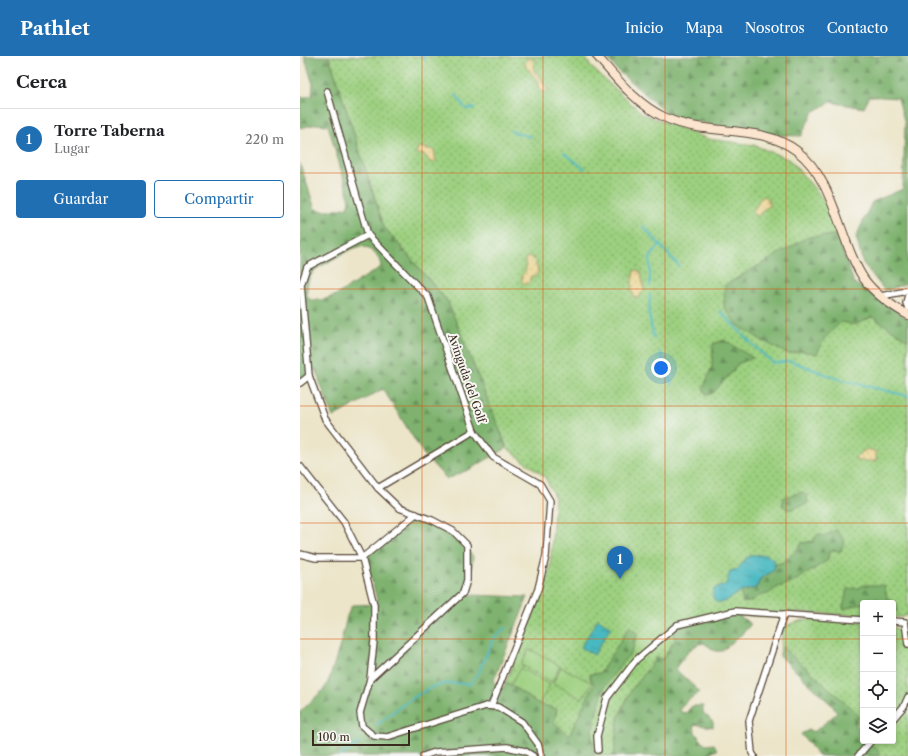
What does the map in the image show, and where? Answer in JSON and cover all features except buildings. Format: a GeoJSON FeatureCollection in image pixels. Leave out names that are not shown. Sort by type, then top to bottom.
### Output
{"type":"FeatureCollection","features":[{"type":"Feature","properties":{"kind":"main road"},"geometry":{"type":"LineString","coordinates":[[597,56],[639,102],[667,119],[701,127],[777,140],[798,152],[815,171],[825,189],[858,268],[868,284],[893,306],[908,315]]}},
{"type":"Feature","properties":{"kind":"main road"},"geometry":{"type":"LineString","coordinates":[[881,296],[908,309]]}},
{"type":"Feature","properties":{"kind":"street","name":"Avinguda del Golf"},"geometry":{"type":"LineString","coordinates":[[327,91],[368,235],[428,297],[474,432],[493,457],[540,484],[550,501],[546,556],[538,589],[491,706]]}},
{"type":"Feature","properties":{"kind":"street"},"geometry":{"type":"LineString","coordinates":[[368,235],[307,267],[301,285],[309,376],[325,419],[378,488],[399,508],[432,520],[452,531],[467,545],[467,580],[463,593],[370,679]]}},
{"type":"Feature","properties":{"kind":"street"},"geometry":{"type":"LineString","coordinates":[[881,296],[902,292],[908,289]]}},
{"type":"Feature","properties":{"kind":"street"},"geometry":{"type":"LineString","coordinates":[[908,295],[906,303],[908,309]]}},
{"type":"Feature","properties":{"kind":"street"},"geometry":{"type":"LineString","coordinates":[[300,382],[309,376]]}},
{"type":"Feature","properties":{"kind":"street"},"geometry":{"type":"LineString","coordinates":[[378,488],[474,432]]}},
{"type":"Feature","properties":{"kind":"street"},"geometry":{"type":"LineString","coordinates":[[300,466],[344,522],[362,558],[374,605],[374,640],[370,679],[360,713],[362,726],[374,736],[387,737],[486,706],[498,706],[522,722],[538,744],[542,756]]}},
{"type":"Feature","properties":{"kind":"street"},"geometry":{"type":"LineString","coordinates":[[300,554],[316,558],[362,558],[416,514]]}},
{"type":"Feature","properties":{"kind":"street"},"geometry":{"type":"LineString","coordinates":[[598,750],[597,736],[607,698],[636,660],[677,625],[735,611],[860,620]]}},
{"type":"Feature","properties":{"kind":"street"},"geometry":{"type":"LineString","coordinates":[[754,756],[752,753],[750,721],[784,614]]}},
{"type":"Feature","properties":{"kind":"street"},"geometry":{"type":"LineString","coordinates":[[896,621],[907,621],[908,644]]}},
{"type":"Feature","properties":{"kind":"street"},"geometry":{"type":"LineString","coordinates":[[896,715],[904,706],[908,697]]}},
{"type":"Feature","properties":{"kind":"street"},"geometry":{"type":"LineString","coordinates":[[858,756],[868,744]]}},
{"type":"Feature","properties":{"kind":"street"},"geometry":{"type":"LineString","coordinates":[[423,756],[435,752],[507,747],[533,756]]}},
{"type":"Feature","properties":{"kind":"green space"},"geometry":{"type":"Polygon","coordinates":[[[304,56],[329,56],[384,227],[448,302],[507,448],[470,469],[447,479],[424,455],[383,389],[333,417],[315,369],[300,378],[300,163],[315,209],[331,211],[347,207],[349,201],[328,125],[317,124],[300,128],[300,98],[312,96],[313,84],[304,56]],[[362,246],[351,249],[316,269],[308,281],[307,296],[311,300],[323,300],[336,295],[381,267],[377,257],[373,252],[362,246]]]}},
{"type":"Feature","properties":{"kind":"green space"},"geometry":{"type":"Polygon","coordinates":[[[329,56],[584,56],[592,68],[643,114],[708,139],[754,145],[790,160],[826,202],[854,283],[908,319],[908,615],[896,617],[896,600],[860,600],[860,615],[785,612],[784,618],[740,615],[688,626],[621,756],[585,756],[503,689],[541,596],[550,568],[555,498],[545,477],[507,448],[448,302],[384,227],[329,56]]]}},
{"type":"Feature","properties":{"kind":"green space"},"geometry":{"type":"Polygon","coordinates":[[[606,56],[908,56],[908,283],[885,291],[863,263],[856,237],[872,202],[903,189],[905,124],[898,98],[869,96],[864,108],[831,102],[813,112],[801,136],[778,135],[718,126],[670,116],[616,69],[606,56]]]}},
{"type":"Feature","properties":{"kind":"green space"},"geometry":{"type":"Polygon","coordinates":[[[837,235],[854,283],[908,319],[908,340],[872,317],[855,325],[841,322],[824,339],[817,354],[802,351],[788,354],[737,325],[724,307],[725,285],[808,237],[837,235]]]}},
{"type":"Feature","properties":{"kind":"green space"},"geometry":{"type":"Polygon","coordinates":[[[724,340],[753,358],[737,364],[732,372],[713,393],[707,395],[703,389],[712,367],[713,344],[724,340]]]}},
{"type":"Feature","properties":{"kind":"green space"},"geometry":{"type":"Polygon","coordinates":[[[803,492],[807,495],[808,503],[789,510],[782,505],[784,497],[803,492]]]}},
{"type":"Feature","properties":{"kind":"green space"},"geometry":{"type":"Polygon","coordinates":[[[413,518],[438,526],[459,542],[473,556],[469,595],[528,597],[493,682],[503,689],[506,682],[539,704],[557,709],[554,722],[569,736],[594,684],[590,679],[590,674],[600,673],[629,627],[638,634],[631,653],[605,686],[592,732],[594,756],[300,756],[300,712],[325,688],[341,642],[347,616],[352,605],[378,604],[366,558],[413,518]]]}},
{"type":"Feature","properties":{"kind":"green space"},"geometry":{"type":"Polygon","coordinates":[[[836,530],[845,541],[840,552],[835,550],[829,551],[828,560],[792,583],[778,587],[768,594],[758,596],[753,601],[743,603],[740,592],[756,588],[761,578],[773,571],[775,564],[782,563],[794,553],[802,543],[813,541],[818,534],[825,536],[836,530]]]}},
{"type":"Feature","properties":{"kind":"green space"},"geometry":{"type":"Polygon","coordinates":[[[864,585],[884,585],[888,600],[860,600],[860,604],[843,609],[847,589],[859,588],[864,585]]]}},
{"type":"Feature","properties":{"kind":"green space"},"geometry":{"type":"Polygon","coordinates":[[[735,613],[751,624],[742,634],[722,651],[715,651],[704,643],[695,646],[675,669],[700,692],[685,702],[680,709],[681,712],[686,713],[692,706],[703,706],[703,712],[713,722],[713,727],[694,724],[695,732],[705,745],[714,744],[717,750],[703,756],[611,756],[614,755],[618,718],[631,690],[657,657],[662,660],[676,638],[672,633],[678,626],[735,613]]]}},
{"type":"Feature","properties":{"kind":"green space"},"geometry":{"type":"Polygon","coordinates":[[[808,619],[860,622],[860,731],[780,656],[783,627],[808,619]]]}},
{"type":"Feature","properties":{"kind":"green space"},"geometry":{"type":"Polygon","coordinates":[[[896,628],[902,631],[908,631],[908,756],[857,756],[865,744],[896,744],[896,628]]]}},
{"type":"Feature","properties":{"kind":"green space"},"geometry":{"type":"Polygon","coordinates":[[[781,646],[857,713],[858,718],[855,726],[860,731],[860,744],[870,744],[878,749],[880,756],[819,756],[801,734],[809,730],[814,732],[837,713],[832,705],[780,656],[781,646]]]}},
{"type":"Feature","properties":{"kind":"green space"},"geometry":{"type":"Polygon","coordinates":[[[529,649],[560,666],[552,682],[521,665],[529,649]]]}},
{"type":"Feature","properties":{"kind":"green space"},"geometry":{"type":"Polygon","coordinates":[[[561,667],[592,683],[582,699],[553,683],[561,667]]]}},
{"type":"Feature","properties":{"kind":"green space"},"geometry":{"type":"Polygon","coordinates":[[[520,668],[550,685],[539,704],[511,685],[520,668]]]}},
{"type":"Feature","properties":{"kind":"sand"},"geometry":{"type":"Polygon","coordinates":[[[528,58],[534,60],[534,71],[541,77],[547,90],[545,92],[539,91],[537,80],[525,66],[528,58]]]}},
{"type":"Feature","properties":{"kind":"sand"},"geometry":{"type":"Polygon","coordinates":[[[418,147],[434,150],[436,161],[431,163],[425,155],[417,154],[418,147]]]}},
{"type":"Feature","properties":{"kind":"sand"},"geometry":{"type":"Polygon","coordinates":[[[764,196],[768,199],[769,205],[759,215],[755,216],[753,211],[759,200],[764,196]]]}},
{"type":"Feature","properties":{"kind":"sand"},"geometry":{"type":"Polygon","coordinates":[[[530,257],[533,258],[538,271],[536,276],[531,276],[529,283],[525,284],[522,282],[522,275],[526,271],[525,259],[530,257]]]}},
{"type":"Feature","properties":{"kind":"sand"},"geometry":{"type":"Polygon","coordinates":[[[637,270],[641,273],[644,290],[638,298],[635,298],[632,292],[632,285],[634,271],[637,270]]]}},
{"type":"Feature","properties":{"kind":"sand"},"geometry":{"type":"Polygon","coordinates":[[[868,449],[876,452],[876,461],[857,461],[855,458],[868,449]]]}},
{"type":"Feature","properties":{"kind":"water"},"geometry":{"type":"Polygon","coordinates":[[[754,555],[765,555],[773,559],[775,566],[773,571],[761,578],[756,588],[740,592],[726,601],[718,603],[715,601],[713,591],[715,588],[726,585],[730,571],[738,569],[746,559],[754,555]]]}},
{"type":"Feature","properties":{"kind":"water"},"geometry":{"type":"Polygon","coordinates":[[[598,619],[611,627],[594,655],[581,647],[598,619]]]}},
{"type":"Feature","properties":{"kind":"waterway"},"geometry":{"type":"LineString","coordinates":[[423,56],[425,60]]}},
{"type":"Feature","properties":{"kind":"waterway"},"geometry":{"type":"LineString","coordinates":[[456,95],[466,109],[474,108]]}},
{"type":"Feature","properties":{"kind":"waterway"},"geometry":{"type":"LineString","coordinates":[[511,131],[531,137]]}},
{"type":"Feature","properties":{"kind":"waterway"},"geometry":{"type":"LineString","coordinates":[[564,153],[585,169]]}},
{"type":"Feature","properties":{"kind":"waterway"},"geometry":{"type":"LineString","coordinates":[[643,226],[679,266]]}},
{"type":"Feature","properties":{"kind":"waterway"},"geometry":{"type":"LineString","coordinates":[[650,286],[650,258],[660,245]]}},
{"type":"Feature","properties":{"kind":"waterway"},"geometry":{"type":"LineString","coordinates":[[650,295],[649,315],[654,339]]}},
{"type":"Feature","properties":{"kind":"waterway"},"geometry":{"type":"LineString","coordinates":[[720,311],[773,363],[791,361],[838,379],[908,396]]}},
{"type":"Feature","properties":{"kind":"waterway"},"geometry":{"type":"LineString","coordinates":[[660,352],[672,385]]}},
{"type":"Feature","properties":{"kind":"waterway"},"geometry":{"type":"LineString","coordinates":[[378,724],[408,701],[434,687],[448,683],[470,684],[479,672],[493,639],[505,628]]}},
{"type":"Feature","properties":{"kind":"waterway"},"geometry":{"type":"LineString","coordinates":[[340,756],[359,743]]}},
{"type":"Feature","properties":{"kind":"place","name":"Torre Taberna"},"geometry":{"type":"Point","coordinates":[620,579]}}]}
